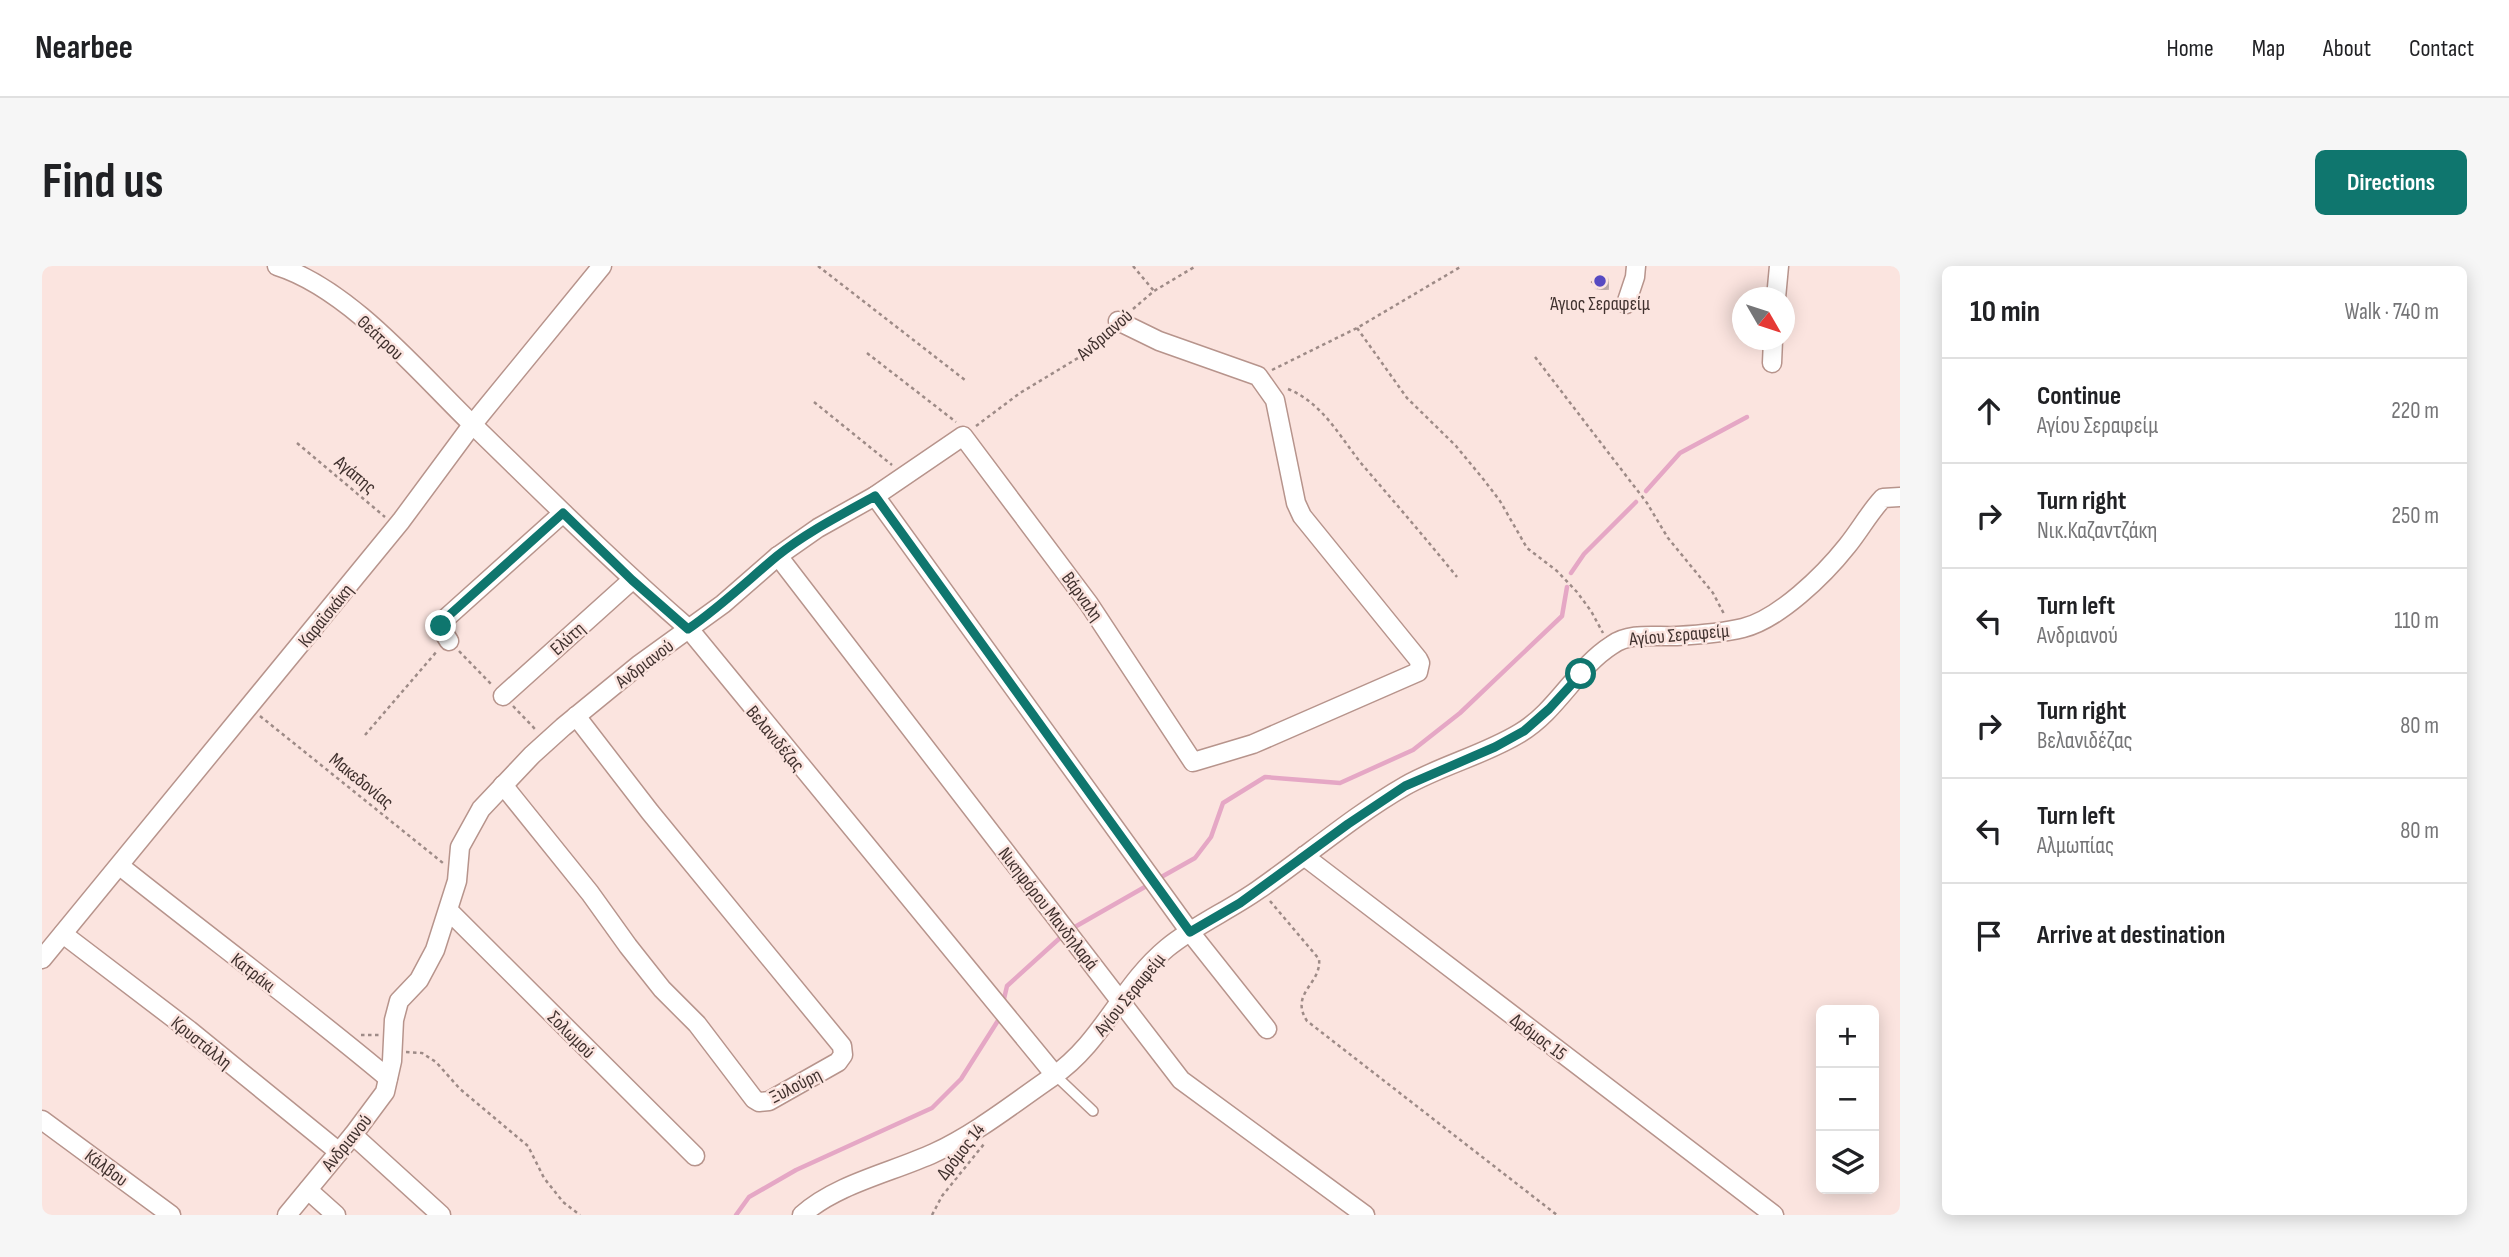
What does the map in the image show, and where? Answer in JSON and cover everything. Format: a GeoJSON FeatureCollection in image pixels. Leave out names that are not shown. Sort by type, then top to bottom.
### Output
{"type":"FeatureCollection","features":[{"type":"Feature","properties":{"kind":"street","name":"Θεάτρου"},"geometry":{"type":"LineString","coordinates":[[277,266],[311,281],[347,305],[472,425]]}},
{"type":"Feature","properties":{"kind":"street","name":"Καραϊσκάκη"},"geometry":{"type":"LineString","coordinates":[[42,959],[250,708],[396,527],[472,425],[602,266]]}},
{"type":"Feature","properties":{"kind":"street"},"geometry":{"type":"LineString","coordinates":[[1626,304],[1636,277],[1636,266]]}},
{"type":"Feature","properties":{"kind":"street"},"geometry":{"type":"LineString","coordinates":[[1777,287],[1779,266]]}},
{"type":"Feature","properties":{"kind":"street"},"geometry":{"type":"LineString","coordinates":[[1118,321],[1159,341],[1258,376]]}},
{"type":"Feature","properties":{"kind":"street"},"geometry":{"type":"LineString","coordinates":[[1772,363],[1773,350]]}},
{"type":"Feature","properties":{"kind":"street","name":"Βάρναλη"},"geometry":{"type":"LineString","coordinates":[[963,436],[1089,604],[1193,762],[1253,744],[1414,675],[1420,668],[1412,650],[1302,516],[1296,503],[1275,400],[1258,376]]}},
{"type":"Feature","properties":{"kind":"street","name":"Βελανιδέζας"},"geometry":{"type":"LineString","coordinates":[[472,425],[632,580],[688,629],[1055,1075]]}},
{"type":"Feature","properties":{"kind":"street","name":"Ανδριανού"},"geometry":{"type":"LineString","coordinates":[[287,1215],[385,1092],[399,1001],[419,980],[435,950],[449,911],[460,847],[481,809],[547,741],[576,716],[640,664],[723,604],[778,556],[818,528],[906,476],[963,436]]}},
{"type":"Feature","properties":{"kind":"street"},"geometry":{"type":"LineString","coordinates":[[875,496],[1190,932],[1267,1029]]}},
{"type":"Feature","properties":{"kind":"street","name":"Αγίου Σεραφείμ"},"geometry":{"type":"LineString","coordinates":[[802,1215],[836,1193],[935,1152],[978,1130],[1055,1075],[1099,1032],[1120,1000],[1148,966],[1190,932],[1260,889],[1405,786],[1495,747],[1524,731],[1610,646],[1623,638],[1680,636],[1743,628],[1768,618],[1799,594],[1848,545],[1883,498],[1900,497]]}},
{"type":"Feature","properties":{"kind":"street"},"geometry":{"type":"LineString","coordinates":[[449,641],[442,629],[445,619],[563,513]]}},
{"type":"Feature","properties":{"kind":"street","name":"Νικηφόρου Μανδηλαρά"},"geometry":{"type":"LineString","coordinates":[[778,556],[1181,1080],[1365,1215]]}},
{"type":"Feature","properties":{"kind":"street","name":"Ελύτη"},"geometry":{"type":"LineString","coordinates":[[503,696],[632,580]]}},
{"type":"Feature","properties":{"kind":"street","name":"Ξυλούρη"},"geometry":{"type":"LineString","coordinates":[[503,785],[590,893],[662,989],[697,1024],[754,1099],[759,1102],[769,1101],[838,1062],[843,1055],[842,1046],[666,832],[576,716]]}},
{"type":"Feature","properties":{"kind":"street","name":"Δρόμος 15"},"geometry":{"type":"LineString","coordinates":[[1304,856],[1774,1215]]}},
{"type":"Feature","properties":{"kind":"street","name":"Κατράκι"},"geometry":{"type":"LineString","coordinates":[[120,866],[388,1078]]}},
{"type":"Feature","properties":{"kind":"street","name":"Σολωμού"},"geometry":{"type":"LineString","coordinates":[[449,911],[695,1156]]}},
{"type":"Feature","properties":{"kind":"street","name":"Κρυστάλλη"},"geometry":{"type":"LineString","coordinates":[[63,934],[189,1030],[339,1152]]}},
{"type":"Feature","properties":{"kind":"street","name":"Κάλβου"},"geometry":{"type":"LineString","coordinates":[[42,1120],[171,1215]]}},
{"type":"Feature","properties":{"kind":"street"},"geometry":{"type":"LineString","coordinates":[[353,1135],[441,1215]]}},
{"type":"Feature","properties":{"kind":"street"},"geometry":{"type":"LineString","coordinates":[[308,1190],[336,1215]]}},
{"type":"Feature","properties":{"kind":"lane"},"geometry":{"type":"LineString","coordinates":[[1055,1075],[1093,1111]]}},
{"type":"Feature","properties":{"kind":"path"},"geometry":{"type":"LineString","coordinates":[[818,266],[964,380]]}},
{"type":"Feature","properties":{"kind":"path"},"geometry":{"type":"LineString","coordinates":[[1133,266],[1154,291]]}},
{"type":"Feature","properties":{"kind":"path","name":"Ανδριανού"},"geometry":{"type":"LineString","coordinates":[[963,436],[1020,393],[1078,358],[1154,291],[1196,266]]}},
{"type":"Feature","properties":{"kind":"path"},"geometry":{"type":"LineString","coordinates":[[1258,376],[1357,328],[1462,266]]}},
{"type":"Feature","properties":{"kind":"path"},"geometry":{"type":"LineString","coordinates":[[1357,328],[1407,398],[1455,446],[1484,480],[1500,501],[1527,548],[1557,571],[1577,592],[1610,646]]}},
{"type":"Feature","properties":{"kind":"path"},"geometry":{"type":"LineString","coordinates":[[867,353],[954,420],[963,436]]}},
{"type":"Feature","properties":{"kind":"path"},"geometry":{"type":"LineString","coordinates":[[1535,357],[1647,503],[1668,538],[1713,593],[1732,629]]}},
{"type":"Feature","properties":{"kind":"path"},"geometry":{"type":"LineString","coordinates":[[1281,386],[1305,396],[1322,411],[1457,577]]}},
{"type":"Feature","properties":{"kind":"path"},"geometry":{"type":"LineString","coordinates":[[814,402],[906,476]]}},
{"type":"Feature","properties":{"kind":"path","name":"Αγάπης"},"geometry":{"type":"LineString","coordinates":[[297,443],[396,527]]}},
{"type":"Feature","properties":{"kind":"path"},"geometry":{"type":"LineString","coordinates":[[365,735],[435,652],[449,641],[547,741]]}},
{"type":"Feature","properties":{"kind":"path","name":"Μακεδονίας"},"geometry":{"type":"LineString","coordinates":[[250,708],[457,874]]}},
{"type":"Feature","properties":{"kind":"path"},"geometry":{"type":"LineString","coordinates":[[1260,889],[1320,959],[1320,968],[1301,1001],[1301,1012],[1307,1021],[1557,1215]]}},
{"type":"Feature","properties":{"kind":"path"},"geometry":{"type":"LineString","coordinates":[[334,1033],[371,1036],[393,1042],[422,1053],[436,1062],[460,1089],[528,1146],[544,1178],[563,1202],[580,1215]]}},
{"type":"Feature","properties":{"kind":"path","name":"Δρόμος 14"},"geometry":{"type":"LineString","coordinates":[[932,1215],[989,1137]]}},
{"type":"Feature","properties":{"kind":"path"},"geometry":{"type":"LineString","coordinates":[[935,1209],[939,1215]]}},
{"type":"Feature","properties":{"kind":"building","name":"Άγιος Σεραφείμ"},"geometry":{"type":"Polygon","coordinates":[[[1601,274],[1607,280],[1598,288],[1592,282],[1601,274]]]}},
{"type":"Feature","properties":{"kind":"waterway"},"geometry":{"type":"LineString","coordinates":[[1646,491],[1680,453],[1747,417]]}},
{"type":"Feature","properties":{"kind":"waterway"},"geometry":{"type":"LineString","coordinates":[[1571,573],[1584,554],[1636,502]]}},
{"type":"Feature","properties":{"kind":"waterway"},"geometry":{"type":"LineString","coordinates":[[1156,880],[1195,858],[1211,837],[1223,803],[1265,777],[1340,783],[1413,750],[1460,713],[1562,616],[1567,587]]}},
{"type":"Feature","properties":{"kind":"waterway"},"geometry":{"type":"LineString","coordinates":[[1073,928],[1150,884]]}},
{"type":"Feature","properties":{"kind":"waterway"},"geometry":{"type":"LineString","coordinates":[[1003,1003],[1007,986],[1061,937]]}},
{"type":"Feature","properties":{"kind":"waterway"},"geometry":{"type":"LineString","coordinates":[[736,1215],[749,1197],[796,1170],[932,1108],[961,1079],[999,1019]]}},
{"type":"Feature","properties":{"kind":"place","name":"Άγιος Σεραφείμ"},"geometry":{"type":"Point","coordinates":[1600,281]}},
{"type":"Feature","properties":{"kind":"route"},"geometry":{"type":"LineString","coordinates":[[441,626],[445,619],[563,513],[632,580],[688,629],[723,604],[778,556],[818,528],[875,496],[1190,932],[1240,903],[1405,786],[1495,747],[1524,731],[1549,709],[1581,674]]}}]}
